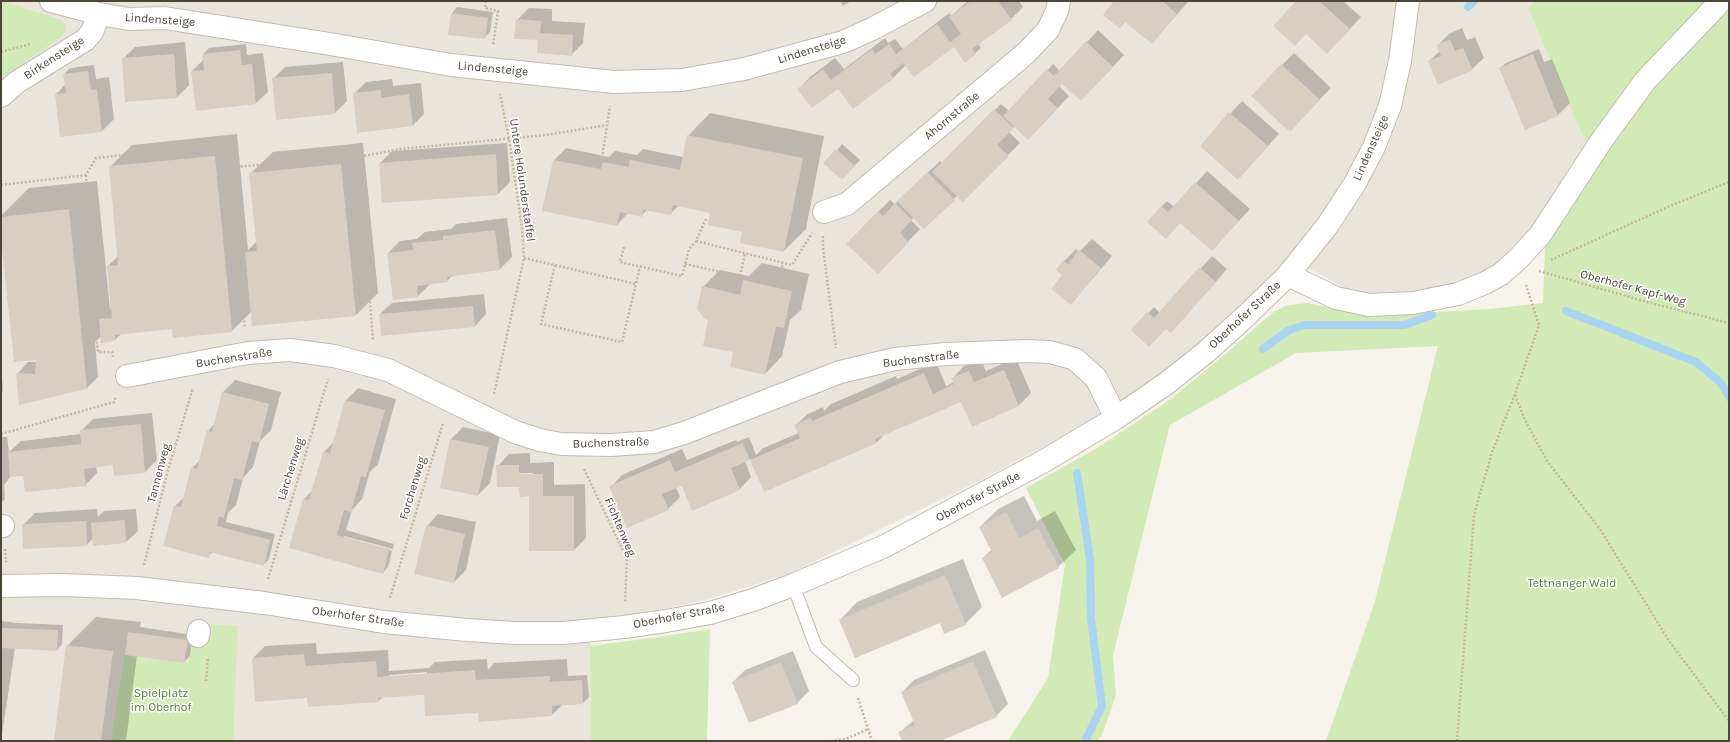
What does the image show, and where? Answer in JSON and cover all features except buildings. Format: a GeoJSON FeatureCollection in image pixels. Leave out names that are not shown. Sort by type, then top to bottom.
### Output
{"type":"FeatureCollection","features":[{"type":"Feature","properties":{"kind":"street","name":"Lindensteige"},"geometry":{"type":"LineString","coordinates":[[51,1],[99,14],[129,19],[165,18],[451,65],[614,82],[682,80],[744,69],[843,42],[872,29],[918,3]]}},
{"type":"Feature","properties":{"kind":"street","name":"Ahornstraße"},"geometry":{"type":"LineString","coordinates":[[824,212],[847,204],[1026,53],[1048,30],[1057,11],[1059,1]]}},
{"type":"Feature","properties":{"kind":"street","name":"Lindensteige"},"geometry":{"type":"LineString","coordinates":[[1288,275],[1327,226],[1354,185],[1374,147],[1390,106],[1400,62],[1408,1]]}},
{"type":"Feature","properties":{"kind":"street"},"geometry":{"type":"LineString","coordinates":[[1288,275],[1336,298],[1369,305],[1413,303],[1458,294],[1525,264],[1540,235],[1602,140],[1646,81],[1721,1]]}},
{"type":"Feature","properties":{"kind":"street","name":"Birkensteige"},"geometry":{"type":"LineString","coordinates":[[1,96],[17,82],[86,40],[92,32],[99,14]]}},
{"type":"Feature","properties":{"kind":"street","name":"Oberhofer Straße"},"geometry":{"type":"LineString","coordinates":[[1,586],[63,585],[137,588],[264,603],[384,622],[515,633],[562,633],[624,627],[710,613],[753,600],[793,585],[884,546],[1044,461],[1116,418],[1167,383],[1206,352],[1288,275]]}},
{"type":"Feature","properties":{"kind":"street","name":"Buchenstraße"},"geometry":{"type":"LineString","coordinates":[[127,376],[248,353],[290,350],[334,356],[388,370],[515,432],[540,440],[561,444],[611,445],[654,442],[684,433],[840,372],[895,360],[946,354],[1028,351],[1050,352],[1075,359],[1096,378],[1116,418]]}},
{"type":"Feature","properties":{"kind":"lane"},"geometry":{"type":"LineString","coordinates":[[793,585],[816,647],[853,680]]}},
{"type":"Feature","properties":{"kind":"path"},"geometry":{"type":"LineString","coordinates":[[486,1],[485,8],[498,11],[492,48]]}},
{"type":"Feature","properties":{"kind":"path"},"geometry":{"type":"LineString","coordinates":[[602,158],[614,82]]}},
{"type":"Feature","properties":{"kind":"path","name":"Untere Holunderstaffel"},"geometry":{"type":"LineString","coordinates":[[495,394],[524,258],[522,228],[509,139],[499,87]]}},
{"type":"Feature","properties":{"kind":"path"},"geometry":{"type":"LineString","coordinates":[[233,167],[358,157],[401,149],[546,136],[607,125]]}},
{"type":"Feature","properties":{"kind":"path"},"geometry":{"type":"LineString","coordinates":[[113,358],[112,352],[98,352],[93,312],[101,312],[95,254],[101,252],[96,221],[89,222],[86,176],[96,158],[230,143],[233,167],[235,220],[242,219],[244,249],[237,249],[244,327]]}},
{"type":"Feature","properties":{"kind":"path"},"geometry":{"type":"LineString","coordinates":[[358,157],[360,185],[366,185],[368,205],[369,218],[364,218],[367,253],[373,252],[374,274],[368,275],[373,339]]}},
{"type":"Feature","properties":{"kind":"path"},"geometry":{"type":"LineString","coordinates":[[1,185],[86,176]]}},
{"type":"Feature","properties":{"kind":"path"},"geometry":{"type":"LineString","coordinates":[[1546,263],[1670,206],[1729,182]]}},
{"type":"Feature","properties":{"kind":"path"},"geometry":{"type":"LineString","coordinates":[[696,241],[792,265],[824,212]]}},
{"type":"Feature","properties":{"kind":"path"},"geometry":{"type":"LineString","coordinates":[[624,247],[620,262],[682,276],[689,250],[696,241],[706,219]]}},
{"type":"Feature","properties":{"kind":"path"},"geometry":{"type":"LineString","coordinates":[[823,248],[836,350]]}},
{"type":"Feature","properties":{"kind":"path"},"geometry":{"type":"LineString","coordinates":[[740,276],[745,253]]}},
{"type":"Feature","properties":{"kind":"path"},"geometry":{"type":"LineString","coordinates":[[524,258],[636,284]]}},
{"type":"Feature","properties":{"kind":"path"},"geometry":{"type":"LineString","coordinates":[[685,264],[784,286],[782,263]]}},
{"type":"Feature","properties":{"kind":"path"},"geometry":{"type":"LineString","coordinates":[[1457,741],[1474,515],[1492,452],[1515,394],[1539,325],[1525,264]]}},
{"type":"Feature","properties":{"kind":"path","name":"Oberhofer Kapf-Weg"},"geometry":{"type":"LineString","coordinates":[[1525,264],[1647,302],[1729,323]]}},
{"type":"Feature","properties":{"kind":"path"},"geometry":{"type":"LineString","coordinates":[[555,265],[541,324],[622,342],[640,267]]}},
{"type":"Feature","properties":{"kind":"path","name":"Lärchenweg"},"geometry":{"type":"LineString","coordinates":[[270,568],[329,375]]}},
{"type":"Feature","properties":{"kind":"path"},"geometry":{"type":"LineString","coordinates":[[1,434],[114,402],[127,376]]}},
{"type":"Feature","properties":{"kind":"path","name":"Tannenweg"},"geometry":{"type":"LineString","coordinates":[[145,561],[168,470],[193,390]]}},
{"type":"Feature","properties":{"kind":"path"},"geometry":{"type":"LineString","coordinates":[[1515,394],[1525,420],[1547,461],[1600,529],[1669,641],[1729,721]]}},
{"type":"Feature","properties":{"kind":"path","name":"Forchenweg"},"geometry":{"type":"LineString","coordinates":[[396,574],[443,422]]}},
{"type":"Feature","properties":{"kind":"path","name":"Fichtenweg"},"geometry":{"type":"LineString","coordinates":[[581,463],[626,559],[624,627]]}},
{"type":"Feature","properties":{"kind":"path"},"geometry":{"type":"LineString","coordinates":[[853,680],[872,741]]}},
{"type":"Feature","properties":{"kind":"path"},"geometry":{"type":"LineString","coordinates":[[831,741],[846,739],[868,729]]}},
{"type":"Feature","properties":{"kind":"shaded area"},"geometry":{"type":"Polygon","coordinates":[[[1,1],[1534,1],[1528,8],[1588,148],[1544,215],[1514,251],[1483,273],[1449,286],[1411,295],[1355,293],[1296,262],[1201,349],[1109,411],[981,480],[789,574],[708,599],[591,625],[591,741],[1,741],[1,1]]]}},
{"type":"Feature","properties":{"kind":"green space"},"geometry":{"type":"Polygon","coordinates":[[[1,1],[59,19],[65,24],[66,30],[61,37],[1,78],[1,1]]]}},
{"type":"Feature","properties":{"kind":"green space"},"geometry":{"type":"Polygon","coordinates":[[[1534,1],[1714,1],[1588,148],[1528,8],[1534,1]]]}},
{"type":"Feature","properties":{"kind":"green space","name":"Tettnanger Wald"},"geometry":{"type":"Polygon","coordinates":[[[1729,1],[1729,741],[1326,741],[1375,601],[1438,346],[1296,353],[1170,425],[1113,655],[1116,695],[1102,735],[1097,741],[1008,741],[1048,678],[1065,565],[1026,488],[1097,448],[1168,401],[1275,311],[1288,305],[1308,303],[1353,313],[1384,315],[1489,309],[1543,303],[1545,246],[1649,84],[1729,1]]]}},
{"type":"Feature","properties":{"kind":"green space","name":"Spielplatz im Oberhof"},"geometry":{"type":"Polygon","coordinates":[[[197,624],[238,626],[233,741],[111,741],[125,655],[188,663],[197,624]]]}},
{"type":"Feature","properties":{"kind":"green space"},"geometry":{"type":"Polygon","coordinates":[[[710,629],[707,741],[591,741],[590,646],[710,629]]]}},
{"type":"Feature","properties":{"kind":"waterway"},"geometry":{"type":"LineString","coordinates":[[1468,7],[1474,1]]}},
{"type":"Feature","properties":{"kind":"waterway"},"geometry":{"type":"LineString","coordinates":[[1566,311],[1696,362],[1721,383],[1729,397]]}},
{"type":"Feature","properties":{"kind":"waterway"},"geometry":{"type":"LineString","coordinates":[[1263,349],[1289,330],[1305,325],[1404,325],[1432,315]]}},
{"type":"Feature","properties":{"kind":"waterway"},"geometry":{"type":"LineString","coordinates":[[1077,473],[1090,559],[1091,618],[1102,706],[1085,741]]}}]}
